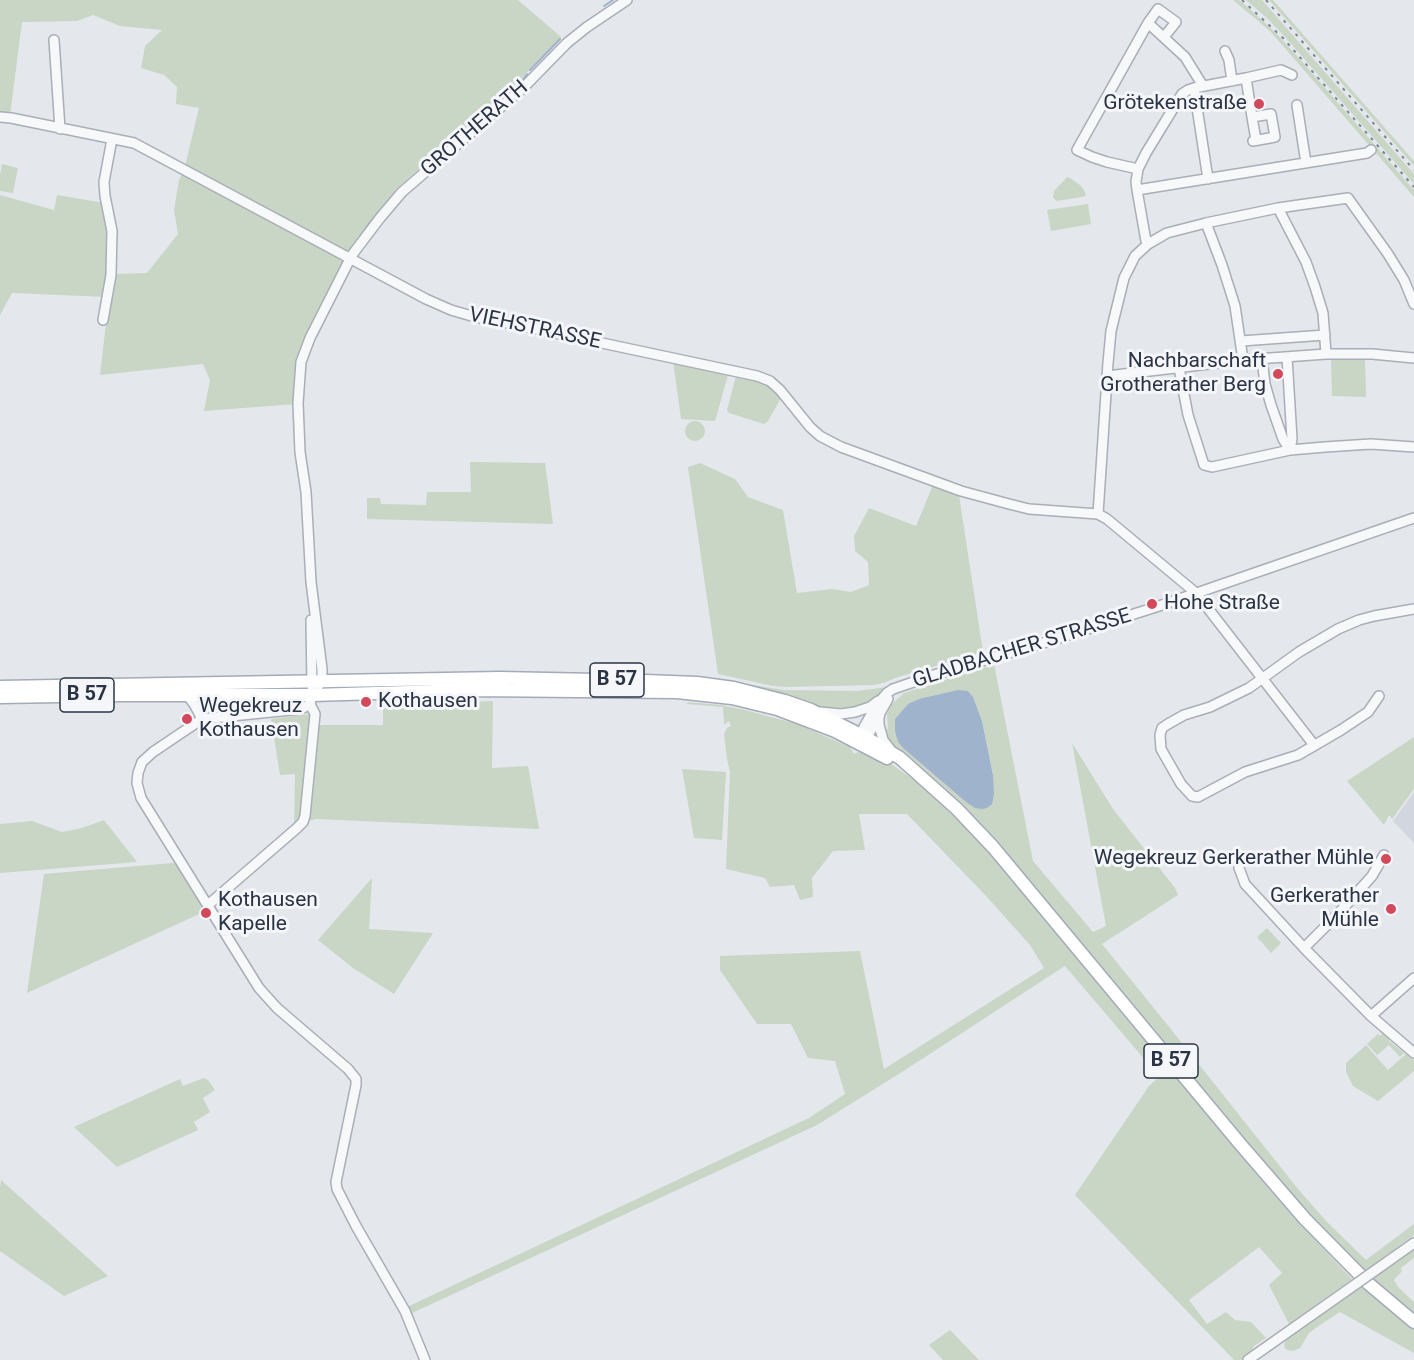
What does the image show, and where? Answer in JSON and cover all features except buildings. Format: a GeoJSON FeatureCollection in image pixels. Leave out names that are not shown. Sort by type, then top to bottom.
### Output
{"type":"FeatureCollection","features":[{"type":"Feature","properties":{"kind":"main road","name":"B 57"},"geometry":{"type":"LineString","coordinates":[[0,687],[500,678],[645,681],[697,683],[734,688],[811,710],[893,754],[957,809],[993,847],[1305,1220],[1369,1284],[1414,1322]]}},
{"type":"Feature","properties":{"kind":"main road","name":"B 57"},"geometry":{"type":"LineString","coordinates":[[0,697],[186,694],[311,700],[477,690],[677,692],[732,698],[777,709],[835,731],[862,738],[891,761],[938,792]]}},
{"type":"Feature","properties":{"kind":"street","name":"GROTHERATH"},"geometry":{"type":"LineString","coordinates":[[311,700],[317,681],[306,492],[299,443],[298,403],[301,362],[310,338],[351,257],[402,192],[522,89],[567,43],[627,0]]}},
{"type":"Feature","properties":{"kind":"street"},"geometry":{"type":"LineString","coordinates":[[1138,169],[1107,162],[1077,150],[1158,9],[1176,22],[1164,37]]}},
{"type":"Feature","properties":{"kind":"street"},"geometry":{"type":"LineString","coordinates":[[1148,23],[1185,57],[1198,87],[1208,179]]}},
{"type":"Feature","properties":{"kind":"street"},"geometry":{"type":"LineString","coordinates":[[54,40],[60,129]]}},
{"type":"Feature","properties":{"kind":"street"},"geometry":{"type":"LineString","coordinates":[[1225,51],[1229,60],[1232,81]]}},
{"type":"Feature","properties":{"kind":"street"},"geometry":{"type":"LineString","coordinates":[[1148,244],[1137,190],[1138,169],[1182,94],[1198,87],[1281,70],[1292,75]]}},
{"type":"Feature","properties":{"kind":"street"},"geometry":{"type":"LineString","coordinates":[[1246,78],[1255,141],[1275,137],[1271,114],[1252,117]]}},
{"type":"Feature","properties":{"kind":"street"},"geometry":{"type":"LineString","coordinates":[[1297,105],[1306,163]]}},
{"type":"Feature","properties":{"kind":"street","name":"VIEHSTRASSE"},"geometry":{"type":"LineString","coordinates":[[0,117],[134,143],[451,310],[475,318],[756,376],[770,381],[810,427],[820,436],[841,447],[961,491],[1029,509],[1098,514]]}},
{"type":"Feature","properties":{"kind":"street"},"geometry":{"type":"LineString","coordinates":[[104,320],[111,275],[112,231],[104,182],[112,139]]}},
{"type":"Feature","properties":{"kind":"street"},"geometry":{"type":"LineString","coordinates":[[1137,190],[1367,153],[1371,150]]}},
{"type":"Feature","properties":{"kind":"street"},"geometry":{"type":"LineString","coordinates":[[1314,745],[1196,593],[1098,514],[1111,332],[1124,278],[1135,256],[1148,244],[1167,233],[1278,208],[1348,198],[1388,254],[1404,280],[1414,304]]}},
{"type":"Feature","properties":{"kind":"street"},"geometry":{"type":"LineString","coordinates":[[1278,208],[1306,262],[1323,313],[1326,354]]}},
{"type":"Feature","properties":{"kind":"street"},"geometry":{"type":"LineString","coordinates":[[1206,223],[1235,306],[1243,360]]}},
{"type":"Feature","properties":{"kind":"street"},"geometry":{"type":"LineString","coordinates":[[1241,341],[1325,335]]}},
{"type":"Feature","properties":{"kind":"street"},"geometry":{"type":"LineString","coordinates":[[1107,376],[1243,360],[1326,354],[1372,354],[1414,358]]}},
{"type":"Feature","properties":{"kind":"street"},"geometry":{"type":"LineString","coordinates":[[1287,357],[1292,439],[1290,450]]}},
{"type":"Feature","properties":{"kind":"street"},"geometry":{"type":"LineString","coordinates":[[1262,359],[1270,405],[1283,439],[1290,450]]}},
{"type":"Feature","properties":{"kind":"street"},"geometry":{"type":"LineString","coordinates":[[1179,368],[1188,415],[1204,465],[1212,467],[1290,450],[1371,444],[1414,447]]}},
{"type":"Feature","properties":{"kind":"street","name":"GLADBACHER STRASSE"},"geometry":{"type":"LineString","coordinates":[[811,710],[841,714],[855,712],[870,707],[892,689],[1094,627],[1414,518]]}},
{"type":"Feature","properties":{"kind":"street"},"geometry":{"type":"LineString","coordinates":[[1379,696],[1368,712],[1298,755],[1245,772],[1198,797],[1192,796],[1181,784],[1161,749],[1159,740],[1162,728],[1185,715],[1249,688],[1299,652],[1338,629],[1374,616],[1414,609]]}},
{"type":"Feature","properties":{"kind":"street","name":"GLADBACHER STRASSE"},"geometry":{"type":"LineString","coordinates":[[862,738],[879,718],[886,702],[903,686]]}},
{"type":"Feature","properties":{"kind":"street"},"geometry":{"type":"LineString","coordinates":[[186,694],[202,719]]}},
{"type":"Feature","properties":{"kind":"street"},"geometry":{"type":"LineString","coordinates":[[862,738],[868,719],[882,698]]}},
{"type":"Feature","properties":{"kind":"street"},"geometry":{"type":"LineString","coordinates":[[208,905],[303,822],[315,714],[311,700],[301,709],[202,719],[142,762],[137,783],[141,798],[259,988],[277,1008],[348,1069],[356,1079],[336,1182],[338,1194],[405,1311],[425,1360]]}},
{"type":"Feature","properties":{"kind":"street"},"geometry":{"type":"LineString","coordinates":[[879,718],[883,740],[893,754]]}},
{"type":"Feature","properties":{"kind":"street"},"geometry":{"type":"LineString","coordinates":[[1304,948],[1368,881],[1384,855]]}},
{"type":"Feature","properties":{"kind":"street"},"geometry":{"type":"LineString","coordinates":[[1239,868],[1245,884],[1304,948],[1371,1016],[1414,1053]]}},
{"type":"Feature","properties":{"kind":"street"},"geometry":{"type":"LineString","coordinates":[[1371,1016],[1414,978]]}},
{"type":"Feature","properties":{"kind":"street"},"geometry":{"type":"LineString","coordinates":[[1248,1360],[1414,1243]]}},
{"type":"Feature","properties":{"kind":"shaded area"},"geometry":{"type":"Polygon","coordinates":[[[1414,792],[1414,843],[1393,821],[1414,792]]]}},
{"type":"Feature","properties":{"kind":"green space"},"geometry":{"type":"Polygon","coordinates":[[[0,0],[518,0],[561,37],[516,84],[395,190],[398,193],[345,260],[302,345],[296,372],[296,404],[204,411],[210,380],[203,364],[100,375],[107,297],[12,293],[0,315],[0,195],[54,210],[57,195],[104,203],[115,274],[147,273],[178,234],[174,210],[182,174],[237,203],[185,166],[199,108],[176,104],[177,87],[164,75],[141,68],[145,46],[162,30],[120,26],[93,15],[77,21],[22,22],[10,116],[0,115],[0,0]]]}},
{"type":"Feature","properties":{"kind":"green space"},"geometry":{"type":"Polygon","coordinates":[[[1233,0],[1239,0],[1249,8],[1298,57],[1414,190],[1414,197],[1270,31],[1233,0]]]}},
{"type":"Feature","properties":{"kind":"green space"},"geometry":{"type":"Polygon","coordinates":[[[1246,0],[1262,0],[1414,174],[1414,184],[1285,37],[1246,0]]]}},
{"type":"Feature","properties":{"kind":"green space"},"geometry":{"type":"Polygon","coordinates":[[[1269,0],[1273,0],[1414,161],[1414,166],[1269,0]]]}},
{"type":"Feature","properties":{"kind":"green space"},"geometry":{"type":"Polygon","coordinates":[[[2,164],[18,168],[13,193],[0,191],[2,164]]]}},
{"type":"Feature","properties":{"kind":"green space"},"geometry":{"type":"Polygon","coordinates":[[[1067,177],[1080,185],[1086,195],[1056,201],[1053,197],[1054,191],[1067,177]]]}},
{"type":"Feature","properties":{"kind":"green space"},"geometry":{"type":"Polygon","coordinates":[[[1088,204],[1091,224],[1051,231],[1047,210],[1088,204]]]}},
{"type":"Feature","properties":{"kind":"green space"},"geometry":{"type":"Polygon","coordinates":[[[1331,359],[1365,359],[1366,397],[1332,396],[1331,359]]]}},
{"type":"Feature","properties":{"kind":"green space"},"geometry":{"type":"Polygon","coordinates":[[[673,361],[728,375],[715,421],[681,419],[673,361]]]}},
{"type":"Feature","properties":{"kind":"green space"},"geometry":{"type":"Polygon","coordinates":[[[736,376],[768,385],[781,398],[764,424],[729,413],[727,410],[736,376]]]}},
{"type":"Feature","properties":{"kind":"green space"},"geometry":{"type":"Polygon","coordinates":[[[695,421],[702,424],[705,431],[702,438],[695,441],[688,438],[685,431],[688,424],[695,421]]]}},
{"type":"Feature","properties":{"kind":"green space"},"geometry":{"type":"Polygon","coordinates":[[[470,462],[545,463],[553,524],[367,519],[367,498],[380,498],[381,504],[426,505],[427,492],[471,492],[470,462]]]}},
{"type":"Feature","properties":{"kind":"green space"},"geometry":{"type":"Polygon","coordinates":[[[700,463],[735,479],[748,497],[783,510],[797,593],[832,589],[851,592],[869,585],[868,562],[855,551],[854,536],[869,508],[916,526],[933,485],[959,495],[983,652],[874,685],[786,687],[718,674],[688,467],[700,463]]]}},
{"type":"Feature","properties":{"kind":"green space"},"geometry":{"type":"Polygon","coordinates":[[[994,664],[1033,861],[1093,932],[1106,926],[1072,743],[1113,809],[1175,888],[1178,895],[1102,944],[1298,1189],[1326,1221],[1366,1260],[1414,1224],[1414,1235],[1362,1273],[1313,1222],[1181,1066],[889,741],[884,733],[888,728],[887,714],[891,705],[904,693],[994,664]],[[968,691],[908,704],[895,719],[898,742],[903,748],[975,808],[993,775],[982,721],[973,697],[968,691]]]}},
{"type":"Feature","properties":{"kind":"green space"},"geometry":{"type":"Polygon","coordinates":[[[722,680],[784,690],[857,691],[887,687],[891,683],[892,685],[871,702],[840,712],[722,680]]]}},
{"type":"Feature","properties":{"kind":"green space"},"geometry":{"type":"Polygon","coordinates":[[[493,701],[492,768],[528,766],[539,829],[316,819],[294,828],[295,774],[280,775],[271,719],[318,713],[317,725],[383,725],[383,708],[493,701]]]}},
{"type":"Feature","properties":{"kind":"green space"},"geometry":{"type":"Polygon","coordinates":[[[688,702],[721,705],[797,724],[850,747],[854,754],[858,752],[887,761],[921,785],[938,798],[975,836],[1168,1063],[1157,1074],[1065,966],[817,1125],[410,1314],[407,1307],[809,1118],[845,1094],[835,1061],[808,1058],[791,1024],[757,1024],[720,970],[720,956],[860,951],[884,1069],[1044,968],[1030,945],[907,814],[859,814],[865,850],[833,851],[812,878],[813,897],[800,900],[794,885],[770,887],[765,878],[726,869],[730,772],[724,734],[731,726],[729,721],[724,725],[723,707],[687,704],[688,702]]]}},
{"type":"Feature","properties":{"kind":"green space"},"geometry":{"type":"Polygon","coordinates":[[[290,703],[205,713],[198,705],[290,703]]]}},
{"type":"Feature","properties":{"kind":"green space"},"geometry":{"type":"Polygon","coordinates":[[[1414,737],[1414,789],[1392,819],[1389,815],[1384,825],[1347,781],[1414,737]]]}},
{"type":"Feature","properties":{"kind":"green space"},"geometry":{"type":"Polygon","coordinates":[[[682,769],[726,772],[722,840],[694,838],[682,769]]]}},
{"type":"Feature","properties":{"kind":"green space"},"geometry":{"type":"Polygon","coordinates":[[[104,820],[137,862],[0,873],[0,824],[32,821],[62,832],[104,820]]]}},
{"type":"Feature","properties":{"kind":"green space"},"geometry":{"type":"Polygon","coordinates":[[[181,864],[208,910],[27,993],[44,874],[181,864]]]}},
{"type":"Feature","properties":{"kind":"green space"},"geometry":{"type":"Polygon","coordinates":[[[372,878],[369,929],[433,933],[394,994],[353,968],[318,940],[372,878]]]}},
{"type":"Feature","properties":{"kind":"green space"},"geometry":{"type":"Polygon","coordinates":[[[1267,928],[1281,943],[1271,953],[1257,937],[1267,928]]]}},
{"type":"Feature","properties":{"kind":"green space"},"geometry":{"type":"Polygon","coordinates":[[[1383,1033],[1404,1053],[1400,1057],[1389,1045],[1377,1055],[1367,1044],[1378,1034],[1380,1036],[1383,1033]]]}},
{"type":"Feature","properties":{"kind":"green space"},"geometry":{"type":"Polygon","coordinates":[[[1366,1045],[1388,1070],[1406,1054],[1414,1060],[1414,1071],[1378,1101],[1353,1086],[1346,1072],[1346,1063],[1366,1045]]]}},
{"type":"Feature","properties":{"kind":"green space"},"geometry":{"type":"Polygon","coordinates":[[[1169,1068],[1290,1213],[1352,1279],[1289,1324],[1269,1285],[1282,1273],[1259,1247],[1189,1300],[1207,1324],[1226,1312],[1235,1320],[1251,1322],[1266,1338],[1254,1346],[1250,1354],[1242,1360],[1234,1360],[1075,1195],[1149,1086],[1169,1068]]]}},
{"type":"Feature","properties":{"kind":"green space"},"geometry":{"type":"Polygon","coordinates":[[[204,1078],[215,1090],[203,1098],[210,1112],[194,1122],[198,1130],[117,1167],[74,1127],[180,1079],[183,1086],[204,1078]]]}},
{"type":"Feature","properties":{"kind":"green space"},"geometry":{"type":"Polygon","coordinates":[[[1,1180],[108,1276],[64,1296],[0,1251],[1,1180]]]}},
{"type":"Feature","properties":{"kind":"green space"},"geometry":{"type":"Polygon","coordinates":[[[1414,1249],[1414,1258],[1401,1268],[1402,1271],[1394,1280],[1414,1302],[1414,1314],[1373,1279],[1414,1249]]]}},
{"type":"Feature","properties":{"kind":"green space"},"geometry":{"type":"Polygon","coordinates":[[[1363,1286],[1414,1327],[1414,1353],[1340,1312],[1309,1333],[1300,1348],[1293,1351],[1284,1347],[1285,1339],[1363,1286]]]}},
{"type":"Feature","properties":{"kind":"green space"},"geometry":{"type":"Polygon","coordinates":[[[950,1330],[979,1360],[943,1360],[929,1345],[950,1330]]]}},
{"type":"Feature","properties":{"kind":"water"},"geometry":{"type":"Polygon","coordinates":[[[958,690],[968,691],[973,697],[982,721],[993,775],[994,794],[992,804],[987,808],[975,808],[967,803],[903,748],[898,742],[895,731],[895,719],[908,704],[919,699],[958,690]]]}},
{"type":"Feature","properties":{"kind":"waterway"},"geometry":{"type":"LineString","coordinates":[[604,6],[613,0]]}},
{"type":"Feature","properties":{"kind":"waterway"},"geometry":{"type":"LineString","coordinates":[[530,70],[560,39]]}},
{"type":"Feature","properties":{"kind":"waterway"},"geometry":{"type":"LineString","coordinates":[[516,89],[527,74]]}},
{"type":"Feature","properties":{"kind":"waterway"},"geometry":{"type":"LineString","coordinates":[[357,241],[398,190]]}},
{"type":"Feature","properties":{"kind":"railway"},"geometry":{"type":"LineString","coordinates":[[1242,0],[1283,38],[1414,187]]}},
{"type":"Feature","properties":{"kind":"railway"},"geometry":{"type":"LineString","coordinates":[[1266,0],[1414,170]]}},
{"type":"Feature","properties":{"kind":"place","name":"Grötekenstraße"},"geometry":{"type":"Point","coordinates":[1259,104]}},
{"type":"Feature","properties":{"kind":"place","name":"Nachbarschaft Grotherather Berg"},"geometry":{"type":"Point","coordinates":[1278,374]}},
{"type":"Feature","properties":{"kind":"place","name":"Hohe Straße"},"geometry":{"type":"Point","coordinates":[1152,604]}},
{"type":"Feature","properties":{"kind":"place","name":"Kothausen"},"geometry":{"type":"Point","coordinates":[366,702]}},
{"type":"Feature","properties":{"kind":"place","name":"Wegekreuz Kothausen"},"geometry":{"type":"Point","coordinates":[187,719]}},
{"type":"Feature","properties":{"kind":"place","name":"Wegekreuz Gerkerather Mühle"},"geometry":{"type":"Point","coordinates":[1386,859]}},
{"type":"Feature","properties":{"kind":"place","name":"Gerkerather Mühle"},"geometry":{"type":"Point","coordinates":[1391,909]}},
{"type":"Feature","properties":{"kind":"place","name":"Kothausen Kapelle"},"geometry":{"type":"Point","coordinates":[206,913]}}]}
